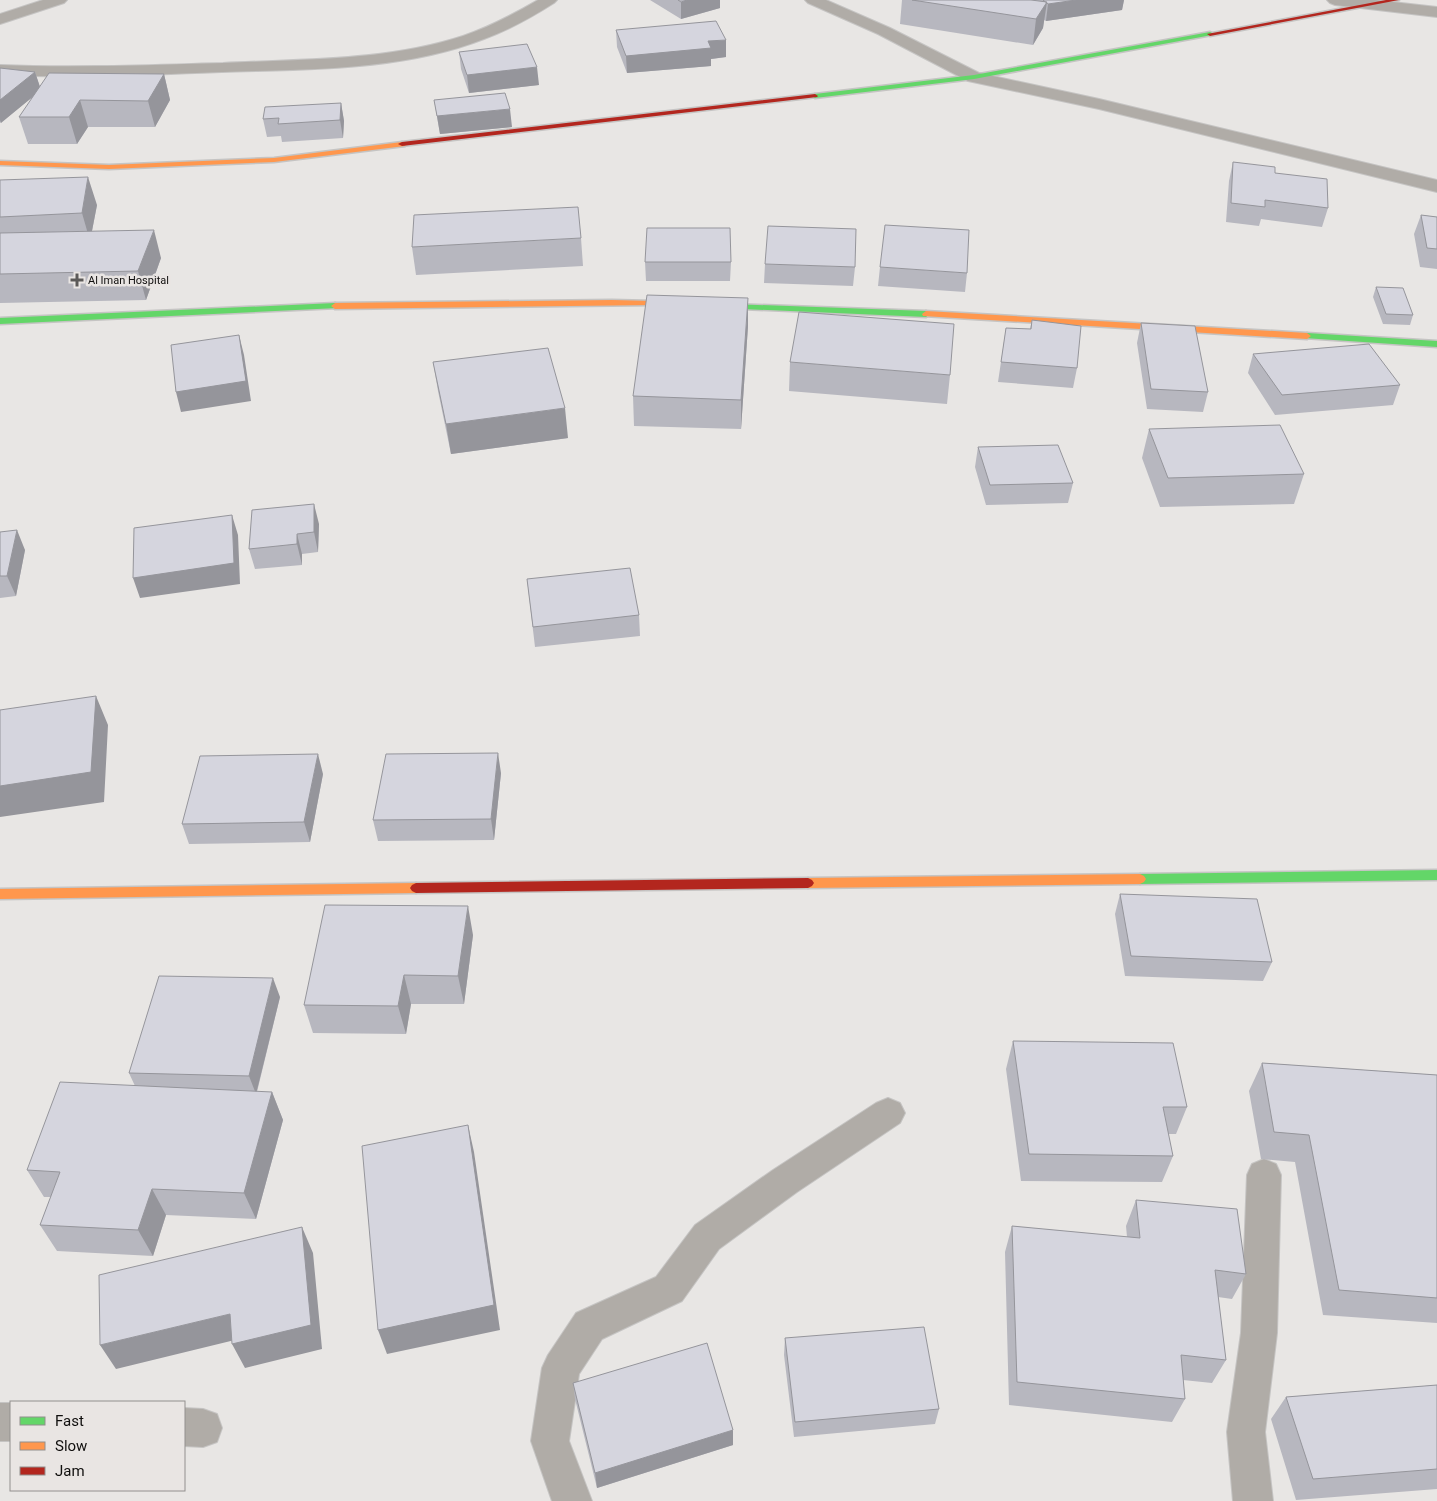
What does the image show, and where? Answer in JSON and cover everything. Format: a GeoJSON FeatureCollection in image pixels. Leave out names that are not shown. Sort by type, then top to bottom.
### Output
{"type":"FeatureCollection","features":[{"type":"Feature","properties":{"kind":"street"},"geometry":{"type":"LineString","coordinates":[[0,18],[59,0]]}},
{"type":"Feature","properties":{"kind":"street"},"geometry":{"type":"LineString","coordinates":[[0,70],[44,72],[173,70],[263,66],[386,56],[436,48],[469,39],[519,17],[549,0]]}},
{"type":"Feature","properties":{"kind":"street"},"geometry":{"type":"LineString","coordinates":[[813,0],[884,31],[974,77],[1127,110],[1437,186]]}},
{"type":"Feature","properties":{"kind":"street"},"geometry":{"type":"LineString","coordinates":[[1335,0],[1437,12]]}},
{"type":"Feature","properties":{"kind":"street"},"geometry":{"type":"LineString","coordinates":[[0,163],[109,167],[274,160],[974,77],[1396,0]]}},
{"type":"Feature","properties":{"kind":"street"},"geometry":{"type":"LineString","coordinates":[[0,321],[378,304],[612,302],[893,312],[1437,344]]}},
{"type":"Feature","properties":{"kind":"street"},"geometry":{"type":"LineString","coordinates":[[0,894],[1437,875]]}},
{"type":"Feature","properties":{"kind":"street"},"geometry":{"type":"LineString","coordinates":[[572,1501],[550,1441],[561,1368],[589,1326],[669,1289],[707,1238],[785,1181],[888,1113]]}},
{"type":"Feature","properties":{"kind":"street"},"geometry":{"type":"LineString","coordinates":[[1253,1501],[1246,1432],[1259,1333],[1264,1175]]}},
{"type":"Feature","properties":{"kind":"building"},"geometry":{"type":"Polygon","coordinates":[[[912,0],[1031,0],[1047,2],[1036,19],[912,0]]]}},
{"type":"Feature","properties":{"kind":"building"},"geometry":{"type":"Polygon","coordinates":[[[1043,0],[1076,0],[1048,4],[1043,0]]]}},
{"type":"Feature","properties":{"kind":"building"},"geometry":{"type":"Polygon","coordinates":[[[716,21],[726,40],[708,41],[711,48],[626,56],[616,30],[716,21]]]}},
{"type":"Feature","properties":{"kind":"building"},"geometry":{"type":"Polygon","coordinates":[[[527,44],[537,67],[467,75],[459,52],[527,44]]]}},
{"type":"Feature","properties":{"kind":"building"},"geometry":{"type":"Polygon","coordinates":[[[0,68],[35,72],[0,100],[0,68]]]}},
{"type":"Feature","properties":{"kind":"building"},"geometry":{"type":"Polygon","coordinates":[[[49,73],[164,74],[148,101],[80,100],[69,117],[19,117],[49,73]]]}},
{"type":"Feature","properties":{"kind":"building"},"geometry":{"type":"Polygon","coordinates":[[[505,93],[510,109],[437,116],[434,100],[505,93]]]}},
{"type":"Feature","properties":{"kind":"building"},"geometry":{"type":"Polygon","coordinates":[[[341,103],[340,120],[278,124],[279,118],[263,119],[265,107],[341,103]]]}},
{"type":"Feature","properties":{"kind":"building"},"geometry":{"type":"Polygon","coordinates":[[[1233,162],[1275,167],[1275,173],[1327,179],[1328,208],[1265,200],[1265,207],[1231,203],[1233,162]]]}},
{"type":"Feature","properties":{"kind":"building"},"geometry":{"type":"Polygon","coordinates":[[[88,177],[82,213],[0,217],[0,180],[88,177]]]}},
{"type":"Feature","properties":{"kind":"building"},"geometry":{"type":"Polygon","coordinates":[[[578,207],[581,238],[412,247],[414,215],[578,207]]]}},
{"type":"Feature","properties":{"kind":"building"},"geometry":{"type":"Polygon","coordinates":[[[1421,215],[1437,217],[1437,249],[1427,248],[1421,215]]]}},
{"type":"Feature","properties":{"kind":"building"},"geometry":{"type":"Polygon","coordinates":[[[885,225],[969,230],[967,273],[880,267],[885,225]]]}},
{"type":"Feature","properties":{"kind":"building"},"geometry":{"type":"Polygon","coordinates":[[[768,226],[856,229],[855,267],[765,264],[768,226]]]}},
{"type":"Feature","properties":{"kind":"building"},"geometry":{"type":"Polygon","coordinates":[[[647,228],[730,228],[731,262],[645,262],[647,228]]]}},
{"type":"Feature","properties":{"kind":"building"},"geometry":{"type":"Polygon","coordinates":[[[154,230],[138,271],[0,274],[0,233],[154,230]]]}},
{"type":"Feature","properties":{"kind":"building"},"geometry":{"type":"Polygon","coordinates":[[[1376,287],[1403,288],[1413,315],[1386,314],[1376,287]]]}},
{"type":"Feature","properties":{"kind":"building"},"geometry":{"type":"Polygon","coordinates":[[[647,295],[748,298],[741,400],[633,396],[647,295]]]}},
{"type":"Feature","properties":{"kind":"building"},"geometry":{"type":"Polygon","coordinates":[[[799,312],[954,324],[950,375],[790,362],[799,312]]]}},
{"type":"Feature","properties":{"kind":"building"},"geometry":{"type":"Polygon","coordinates":[[[1032,320],[1081,326],[1077,368],[1001,362],[1006,328],[1031,329],[1032,320]]]}},
{"type":"Feature","properties":{"kind":"building"},"geometry":{"type":"Polygon","coordinates":[[[1141,323],[1195,326],[1208,392],[1151,389],[1141,323]]]}},
{"type":"Feature","properties":{"kind":"building"},"geometry":{"type":"Polygon","coordinates":[[[239,335],[246,381],[176,392],[171,345],[239,335]]]}},
{"type":"Feature","properties":{"kind":"building"},"geometry":{"type":"Polygon","coordinates":[[[1369,344],[1400,385],[1282,395],[1253,354],[1369,344]]]}},
{"type":"Feature","properties":{"kind":"building"},"geometry":{"type":"Polygon","coordinates":[[[548,348],[565,408],[446,424],[433,362],[548,348]]]}},
{"type":"Feature","properties":{"kind":"building"},"geometry":{"type":"Polygon","coordinates":[[[1280,425],[1304,474],[1168,478],[1149,429],[1280,425]]]}},
{"type":"Feature","properties":{"kind":"building"},"geometry":{"type":"Polygon","coordinates":[[[1058,445],[1073,483],[990,485],[978,447],[1058,445]]]}},
{"type":"Feature","properties":{"kind":"building"},"geometry":{"type":"Polygon","coordinates":[[[314,504],[314,532],[297,534],[297,544],[249,549],[252,510],[314,504]]]}},
{"type":"Feature","properties":{"kind":"building"},"geometry":{"type":"Polygon","coordinates":[[[232,515],[234,563],[133,578],[134,528],[232,515]]]}},
{"type":"Feature","properties":{"kind":"building"},"geometry":{"type":"Polygon","coordinates":[[[17,530],[7,576],[0,576],[0,532],[17,530]]]}},
{"type":"Feature","properties":{"kind":"building"},"geometry":{"type":"Polygon","coordinates":[[[630,568],[639,615],[533,627],[527,579],[630,568]]]}},
{"type":"Feature","properties":{"kind":"building"},"geometry":{"type":"Polygon","coordinates":[[[96,696],[91,772],[0,786],[0,710],[96,696]]]}},
{"type":"Feature","properties":{"kind":"building"},"geometry":{"type":"Polygon","coordinates":[[[498,753],[491,819],[373,820],[386,754],[498,753]]]}},
{"type":"Feature","properties":{"kind":"building"},"geometry":{"type":"Polygon","coordinates":[[[318,754],[304,822],[182,824],[200,756],[318,754]]]}},
{"type":"Feature","properties":{"kind":"building"},"geometry":{"type":"Polygon","coordinates":[[[1120,894],[1257,899],[1272,962],[1131,956],[1120,894]]]}},
{"type":"Feature","properties":{"kind":"building"},"geometry":{"type":"Polygon","coordinates":[[[325,905],[468,906],[458,976],[404,975],[398,1006],[304,1005],[325,905]]]}},
{"type":"Feature","properties":{"kind":"building"},"geometry":{"type":"Polygon","coordinates":[[[159,976],[273,978],[249,1076],[129,1073],[159,976]]]}},
{"type":"Feature","properties":{"kind":"building"},"geometry":{"type":"Polygon","coordinates":[[[1013,1041],[1173,1043],[1187,1107],[1163,1107],[1173,1156],[1029,1154],[1013,1041]]]}},
{"type":"Feature","properties":{"kind":"building"},"geometry":{"type":"Polygon","coordinates":[[[1262,1063],[1437,1075],[1437,1298],[1339,1290],[1309,1135],[1274,1132],[1262,1063]]]}},
{"type":"Feature","properties":{"kind":"building"},"geometry":{"type":"Polygon","coordinates":[[[60,1082],[272,1092],[244,1193],[152,1189],[138,1230],[40,1225],[60,1172],[27,1170],[60,1082]]]}},
{"type":"Feature","properties":{"kind":"building"},"geometry":{"type":"Polygon","coordinates":[[[468,1125],[494,1305],[378,1330],[362,1146],[468,1125]]]}},
{"type":"Feature","properties":{"kind":"building"},"geometry":{"type":"Polygon","coordinates":[[[1136,1200],[1237,1209],[1246,1274],[1215,1270],[1226,1360],[1181,1355],[1185,1399],[1017,1382],[1012,1226],[1140,1238],[1136,1200]]]}},
{"type":"Feature","properties":{"kind":"building"},"geometry":{"type":"Polygon","coordinates":[[[302,1227],[311,1325],[232,1344],[230,1314],[100,1345],[99,1275],[302,1227]]]}},
{"type":"Feature","properties":{"kind":"building"},"geometry":{"type":"Polygon","coordinates":[[[924,1327],[939,1409],[795,1422],[785,1338],[924,1327]]]}},
{"type":"Feature","properties":{"kind":"building"},"geometry":{"type":"Polygon","coordinates":[[[707,1343],[733,1430],[595,1473],[573,1383],[707,1343]]]}},
{"type":"Feature","properties":{"kind":"building"},"geometry":{"type":"Polygon","coordinates":[[[1437,1385],[1437,1469],[1313,1479],[1286,1397],[1437,1385]]]}},
{"type":"Feature","properties":{"kind":"traffic: fast"},"geometry":{"type":"LineString","coordinates":[[815,96],[974,77],[1210,34]]}},
{"type":"Feature","properties":{"kind":"traffic: fast"},"geometry":{"type":"LineString","coordinates":[[653,303],[926,314]]}},
{"type":"Feature","properties":{"kind":"traffic: fast"},"geometry":{"type":"LineString","coordinates":[[0,321],[335,306]]}},
{"type":"Feature","properties":{"kind":"traffic: fast"},"geometry":{"type":"LineString","coordinates":[[1307,336],[1437,344]]}},
{"type":"Feature","properties":{"kind":"traffic: fast"},"geometry":{"type":"LineString","coordinates":[[1140,879],[1437,875]]}},
{"type":"Feature","properties":{"kind":"traffic: slow"},"geometry":{"type":"LineString","coordinates":[[0,163],[109,167],[274,160],[402,144]]}},
{"type":"Feature","properties":{"kind":"traffic: slow"},"geometry":{"type":"LineString","coordinates":[[335,306],[653,303]]}},
{"type":"Feature","properties":{"kind":"traffic: slow"},"geometry":{"type":"LineString","coordinates":[[926,314],[1307,336]]}},
{"type":"Feature","properties":{"kind":"traffic: slow"},"geometry":{"type":"LineString","coordinates":[[808,883],[1140,879]]}},
{"type":"Feature","properties":{"kind":"traffic: slow"},"geometry":{"type":"LineString","coordinates":[[0,894],[416,888]]}},
{"type":"Feature","properties":{"kind":"traffic: jam"},"geometry":{"type":"LineString","coordinates":[[1210,34],[1396,0]]}},
{"type":"Feature","properties":{"kind":"traffic: jam"},"geometry":{"type":"LineString","coordinates":[[402,144],[815,96]]}},
{"type":"Feature","properties":{"kind":"traffic: jam"},"geometry":{"type":"LineString","coordinates":[[416,888],[808,883]]}},
{"type":"Feature","properties":{"kind":"place","name":"Al Iman Hospital"},"geometry":{"type":"Point","coordinates":[77,280]}}]}
